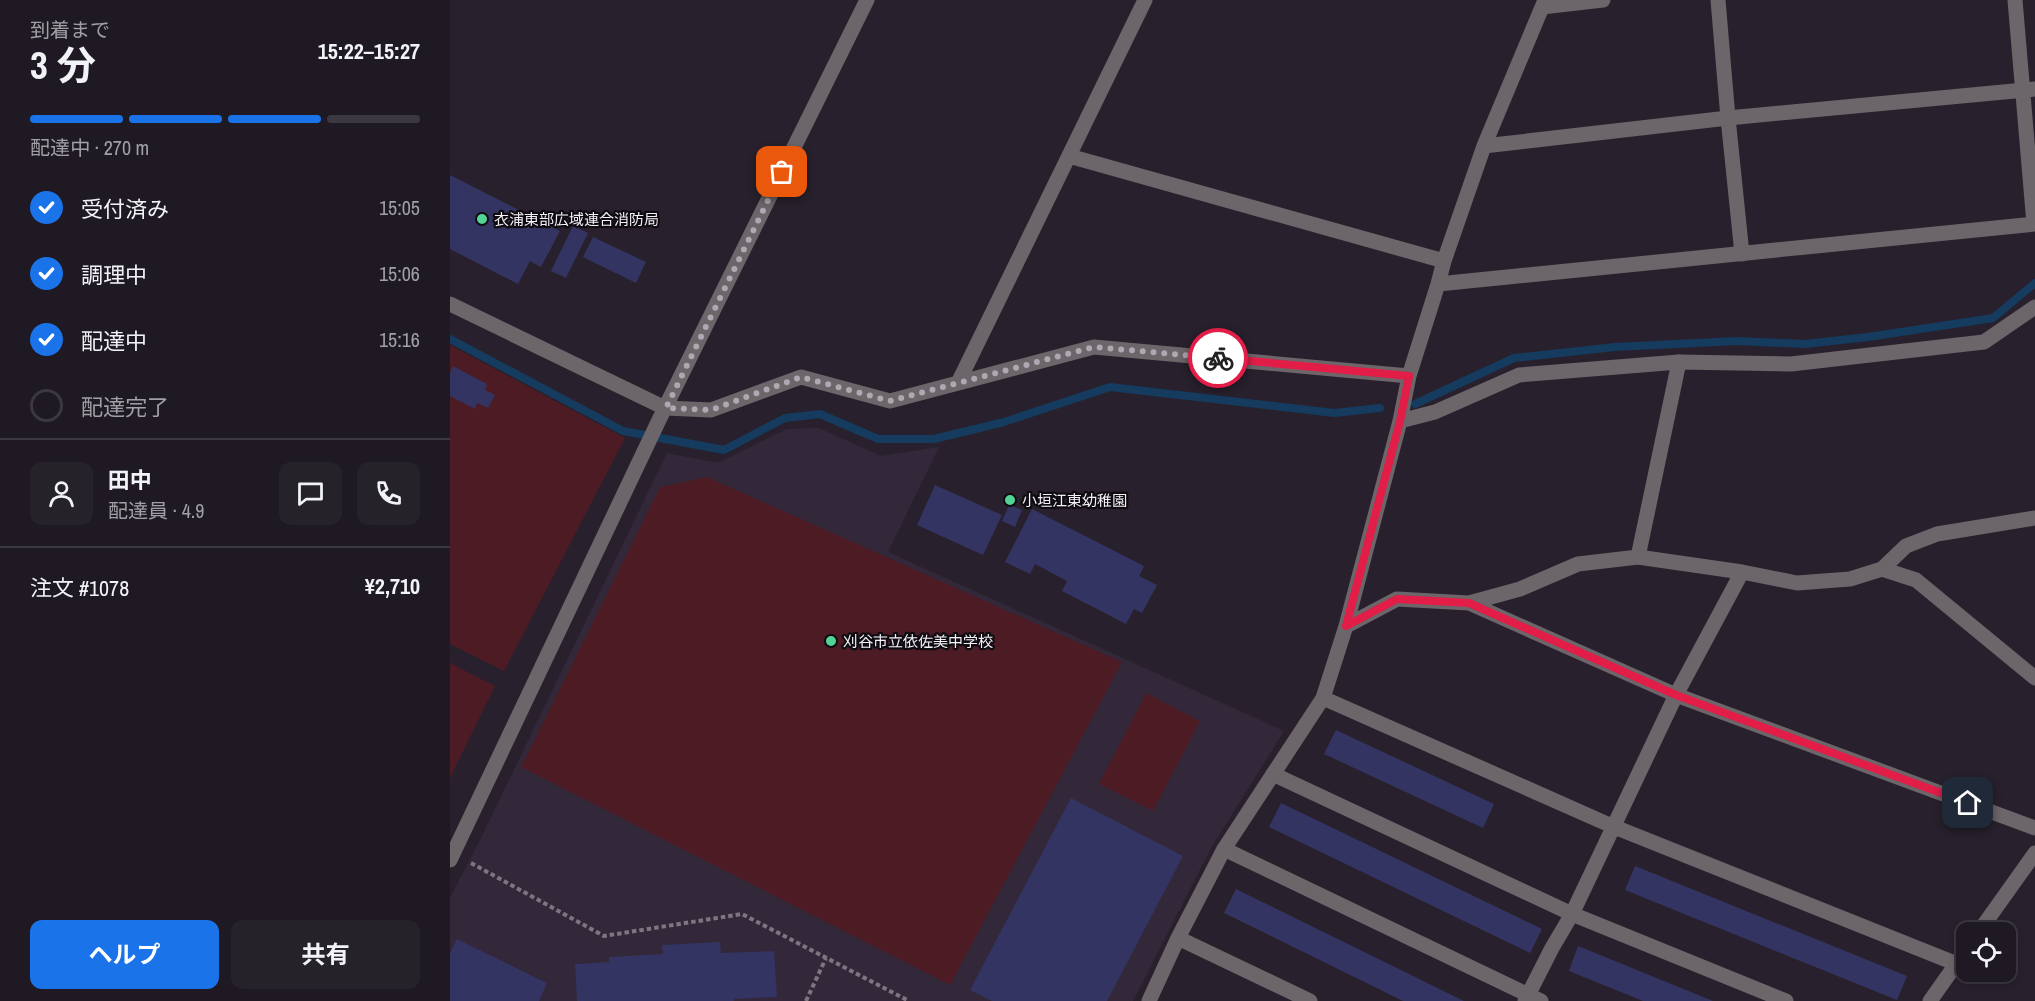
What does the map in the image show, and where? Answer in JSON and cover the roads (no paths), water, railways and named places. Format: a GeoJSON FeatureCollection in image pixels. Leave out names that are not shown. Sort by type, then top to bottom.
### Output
{"type":"FeatureCollection","features":[{"type":"Feature","properties":{"kind":"street"},"geometry":{"type":"LineString","coordinates":[[452,857],[662,414],[867,0]]}},
{"type":"Feature","properties":{"kind":"street"},"geometry":{"type":"LineString","coordinates":[[958,383],[1145,0]]}},
{"type":"Feature","properties":{"kind":"street"},"geometry":{"type":"LineString","coordinates":[[1149,1001],[1178,938],[1224,849],[1323,698],[1346,626],[1400,421],[1409,376],[1444,261],[1484,146],[1543,3],[1603,0]]}},
{"type":"Feature","properties":{"kind":"street"},"geometry":{"type":"LineString","coordinates":[[1718,0],[1742,254]]}},
{"type":"Feature","properties":{"kind":"street"},"geometry":{"type":"LineString","coordinates":[[1438,284],[2035,224],[2029,89],[2015,0]]}},
{"type":"Feature","properties":{"kind":"street"},"geometry":{"type":"LineString","coordinates":[[1484,146],[1728,118],[2029,89]]}},
{"type":"Feature","properties":{"kind":"street"},"geometry":{"type":"LineString","coordinates":[[1069,156],[1444,261]]}},
{"type":"Feature","properties":{"kind":"street"},"geometry":{"type":"LineString","coordinates":[[450,304],[662,414],[711,410],[801,377],[890,401],[1094,347],[1409,376]]}},
{"type":"Feature","properties":{"kind":"street"},"geometry":{"type":"LineString","coordinates":[[1400,421],[1435,412],[1519,375],[1679,362],[1791,364],[1984,342],[2035,307]]}},
{"type":"Feature","properties":{"kind":"street"},"geometry":{"type":"LineString","coordinates":[[1638,557],[1679,362]]}},
{"type":"Feature","properties":{"kind":"street"},"geometry":{"type":"LineString","coordinates":[[1346,626],[1397,599],[1469,603],[1520,589],[1578,564],[1638,557],[1797,582],[1850,579],[1882,569],[1906,546],[1937,534],[2035,518]]}},
{"type":"Feature","properties":{"kind":"street"},"geometry":{"type":"LineString","coordinates":[[1882,569],[1916,580],[2035,678]]}},
{"type":"Feature","properties":{"kind":"street"},"geometry":{"type":"LineString","coordinates":[[1224,849],[1531,999],[1552,948],[1572,914],[1676,695],[1742,572]]}},
{"type":"Feature","properties":{"kind":"street"},"geometry":{"type":"LineString","coordinates":[[1469,603],[1676,695],[2035,828]]}},
{"type":"Feature","properties":{"kind":"street"},"geometry":{"type":"LineString","coordinates":[[1323,698],[1612,826],[1956,964]]}},
{"type":"Feature","properties":{"kind":"street"},"geometry":{"type":"LineString","coordinates":[[1273,774],[1572,914],[1786,1001]]}},
{"type":"Feature","properties":{"kind":"street"},"geometry":{"type":"LineString","coordinates":[[1986,922],[2035,853]]}},
{"type":"Feature","properties":{"kind":"street"},"geometry":{"type":"LineString","coordinates":[[1178,938],[1310,1001]]}},
{"type":"Feature","properties":{"kind":"street"},"geometry":{"type":"LineString","coordinates":[[1930,1001],[1956,965]]}},
{"type":"Feature","properties":{"kind":"waterway"},"geometry":{"type":"LineString","coordinates":[[1415,404],[1514,358],[1615,347],[1737,341],[1805,344],[1993,318],[2035,283]]}},
{"type":"Feature","properties":{"kind":"waterway"},"geometry":{"type":"LineString","coordinates":[[450,339],[623,431],[724,450],[785,418],[820,414],[878,439],[934,439],[1004,422],[1110,387],[1334,413],[1380,408]]}},
{"type":"Feature","properties":{"kind":"place","name":"衣浦東部広域連合消防局"},"geometry":{"type":"Point","coordinates":[482,219]}},
{"type":"Feature","properties":{"kind":"place","name":"小垣江東幼稚園"},"geometry":{"type":"Point","coordinates":[1010,500]}},
{"type":"Feature","properties":{"kind":"place","name":"刈谷市立依佐美中学校"},"geometry":{"type":"Point","coordinates":[831,641]}}]}
